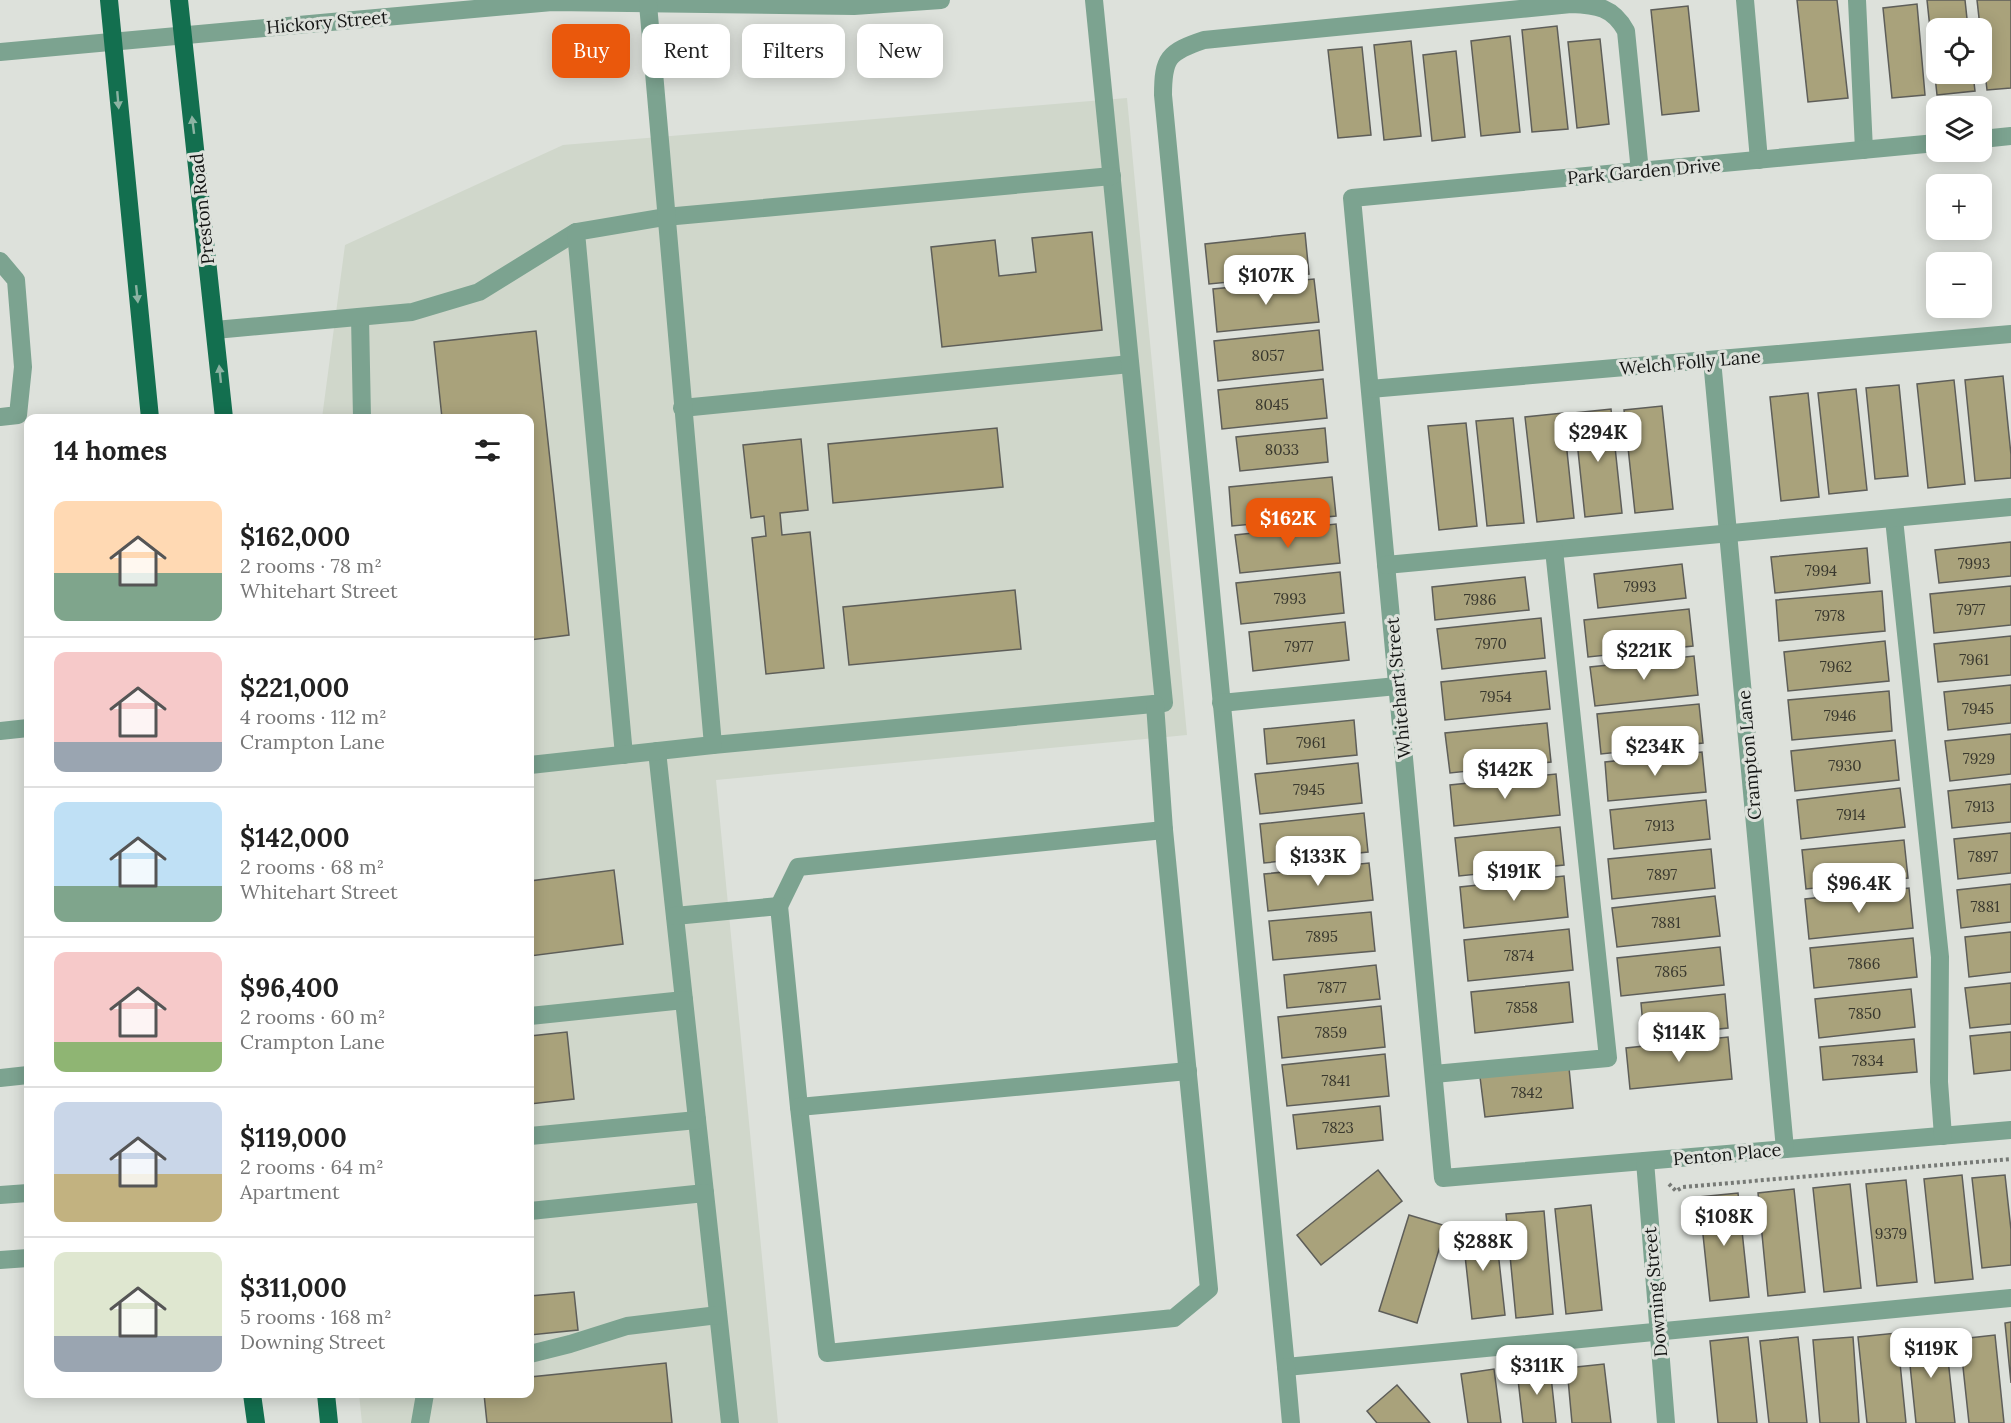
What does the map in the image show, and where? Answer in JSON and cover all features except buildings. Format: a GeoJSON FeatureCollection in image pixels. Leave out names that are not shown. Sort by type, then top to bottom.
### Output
{"type":"FeatureCollection","features":[{"type":"Feature","properties":{"kind":"main road"},"geometry":{"type":"LineString","coordinates":[[109,0],[150,414]]}},
{"type":"Feature","properties":{"kind":"main road","name":"Preston Road"},"geometry":{"type":"LineString","coordinates":[[179,0],[224,414]]}},
{"type":"Feature","properties":{"kind":"main road"},"geometry":{"type":"LineString","coordinates":[[253,1398],[256,1423]]}},
{"type":"Feature","properties":{"kind":"main road"},"geometry":{"type":"LineString","coordinates":[[326,1398],[329,1423]]}},
{"type":"Feature","properties":{"kind":"street","name":"Hickory Street"},"geometry":{"type":"LineString","coordinates":[[0,52],[552,2],[854,3],[941,0]]}},
{"type":"Feature","properties":{"kind":"street"},"geometry":{"type":"LineString","coordinates":[[534,765],[713,745],[1164,703],[1094,0]]}},
{"type":"Feature","properties":{"kind":"street"},"geometry":{"type":"LineString","coordinates":[[1745,0],[1759,160]]}},
{"type":"Feature","properties":{"kind":"street"},"geometry":{"type":"LineString","coordinates":[[1857,0],[1864,150]]}},
{"type":"Feature","properties":{"kind":"street"},"geometry":{"type":"LineString","coordinates":[[648,4],[713,745]]}},
{"type":"Feature","properties":{"kind":"street"},"geometry":{"type":"LineString","coordinates":[[1291,1423],[1163,95],[1163,73],[1168,59],[1180,50],[1204,40],[1571,4],[1601,7],[1620,20],[1626,32],[1641,172]]}},
{"type":"Feature","properties":{"kind":"street"},"geometry":{"type":"LineString","coordinates":[[1992,138],[2011,136]]}},
{"type":"Feature","properties":{"kind":"street","name":"Park Garden Drive"},"geometry":{"type":"LineString","coordinates":[[1352,198],[1926,144]]}},
{"type":"Feature","properties":{"kind":"street"},"geometry":{"type":"LineString","coordinates":[[215,330],[412,312],[478,292],[576,232],[665,217],[1112,176]]}},
{"type":"Feature","properties":{"kind":"street","name":"Whitehart Street"},"geometry":{"type":"LineString","coordinates":[[1352,198],[1443,1178]]}},
{"type":"Feature","properties":{"kind":"street"},"geometry":{"type":"LineString","coordinates":[[576,232],[624,755]]}},
{"type":"Feature","properties":{"kind":"street"},"geometry":{"type":"LineString","coordinates":[[0,261],[16,280],[23,367],[18,415],[0,417]]}},
{"type":"Feature","properties":{"kind":"street"},"geometry":{"type":"LineString","coordinates":[[360,317],[362,414]]}},
{"type":"Feature","properties":{"kind":"street","name":"Welch Folly Lane"},"geometry":{"type":"LineString","coordinates":[[1370,389],[2011,334]]}},
{"type":"Feature","properties":{"kind":"street","name":"Crampton Lane"},"geometry":{"type":"LineString","coordinates":[[1712,360],[1785,1149]]}},
{"type":"Feature","properties":{"kind":"street"},"geometry":{"type":"LineString","coordinates":[[682,408],[1130,364]]}},
{"type":"Feature","properties":{"kind":"street"},"geometry":{"type":"LineString","coordinates":[[1386,565],[2011,507]]}},
{"type":"Feature","properties":{"kind":"street"},"geometry":{"type":"LineString","coordinates":[[1894,519],[1940,957],[1939,1082],[1942,1136]]}},
{"type":"Feature","properties":{"kind":"street"},"geometry":{"type":"LineString","coordinates":[[1434,1074],[1608,1058],[1554,550]]}},
{"type":"Feature","properties":{"kind":"street"},"geometry":{"type":"LineString","coordinates":[[1221,702],[1397,686]]}},
{"type":"Feature","properties":{"kind":"street"},"geometry":{"type":"LineString","coordinates":[[1155,704],[1164,830],[1209,1288],[1174,1318],[827,1353],[779,906],[798,867],[1164,830]]}},
{"type":"Feature","properties":{"kind":"street"},"geometry":{"type":"LineString","coordinates":[[0,731],[24,728]]}},
{"type":"Feature","properties":{"kind":"street"},"geometry":{"type":"LineString","coordinates":[[657,751],[730,1423]]}},
{"type":"Feature","properties":{"kind":"street"},"geometry":{"type":"LineString","coordinates":[[675,916],[779,906]]}},
{"type":"Feature","properties":{"kind":"street"},"geometry":{"type":"LineString","coordinates":[[534,1016],[684,1000]]}},
{"type":"Feature","properties":{"kind":"street"},"geometry":{"type":"LineString","coordinates":[[799,1107],[1188,1071]]}},
{"type":"Feature","properties":{"kind":"street"},"geometry":{"type":"LineString","coordinates":[[0,1078],[24,1075]]}},
{"type":"Feature","properties":{"kind":"street"},"geometry":{"type":"LineString","coordinates":[[534,1136],[697,1120]]}},
{"type":"Feature","properties":{"kind":"street","name":"Penton Place"},"geometry":{"type":"LineString","coordinates":[[1443,1178],[2011,1130]]}},
{"type":"Feature","properties":{"kind":"street","name":"Downing Street"},"geometry":{"type":"LineString","coordinates":[[1645,1161],[1666,1423]]}},
{"type":"Feature","properties":{"kind":"street"},"geometry":{"type":"LineString","coordinates":[[0,1195],[24,1192]]}},
{"type":"Feature","properties":{"kind":"street"},"geometry":{"type":"LineString","coordinates":[[534,1212],[705,1192]]}},
{"type":"Feature","properties":{"kind":"street"},"geometry":{"type":"LineString","coordinates":[[0,1260],[24,1258]]}},
{"type":"Feature","properties":{"kind":"street"},"geometry":{"type":"LineString","coordinates":[[1286,1367],[2011,1298]]}},
{"type":"Feature","properties":{"kind":"street"},"geometry":{"type":"LineString","coordinates":[[534,1353],[627,1326],[718,1315]]}},
{"type":"Feature","properties":{"kind":"street"},"geometry":{"type":"LineString","coordinates":[[420,1423],[424,1398]]}},
{"type":"Feature","properties":{"kind":"path"},"geometry":{"type":"LineString","coordinates":[[1645,1161],[1676,1191],[1683,1187],[2011,1159]]}},
{"type":"Feature","properties":{"kind":"shaded area"},"geometry":{"type":"Polygon","coordinates":[[[1127,98],[1187,735],[716,780],[778,1423],[362,1423],[359,1398],[534,1398],[534,414],[323,414],[345,245],[563,145],[1127,98]]]}}]}
